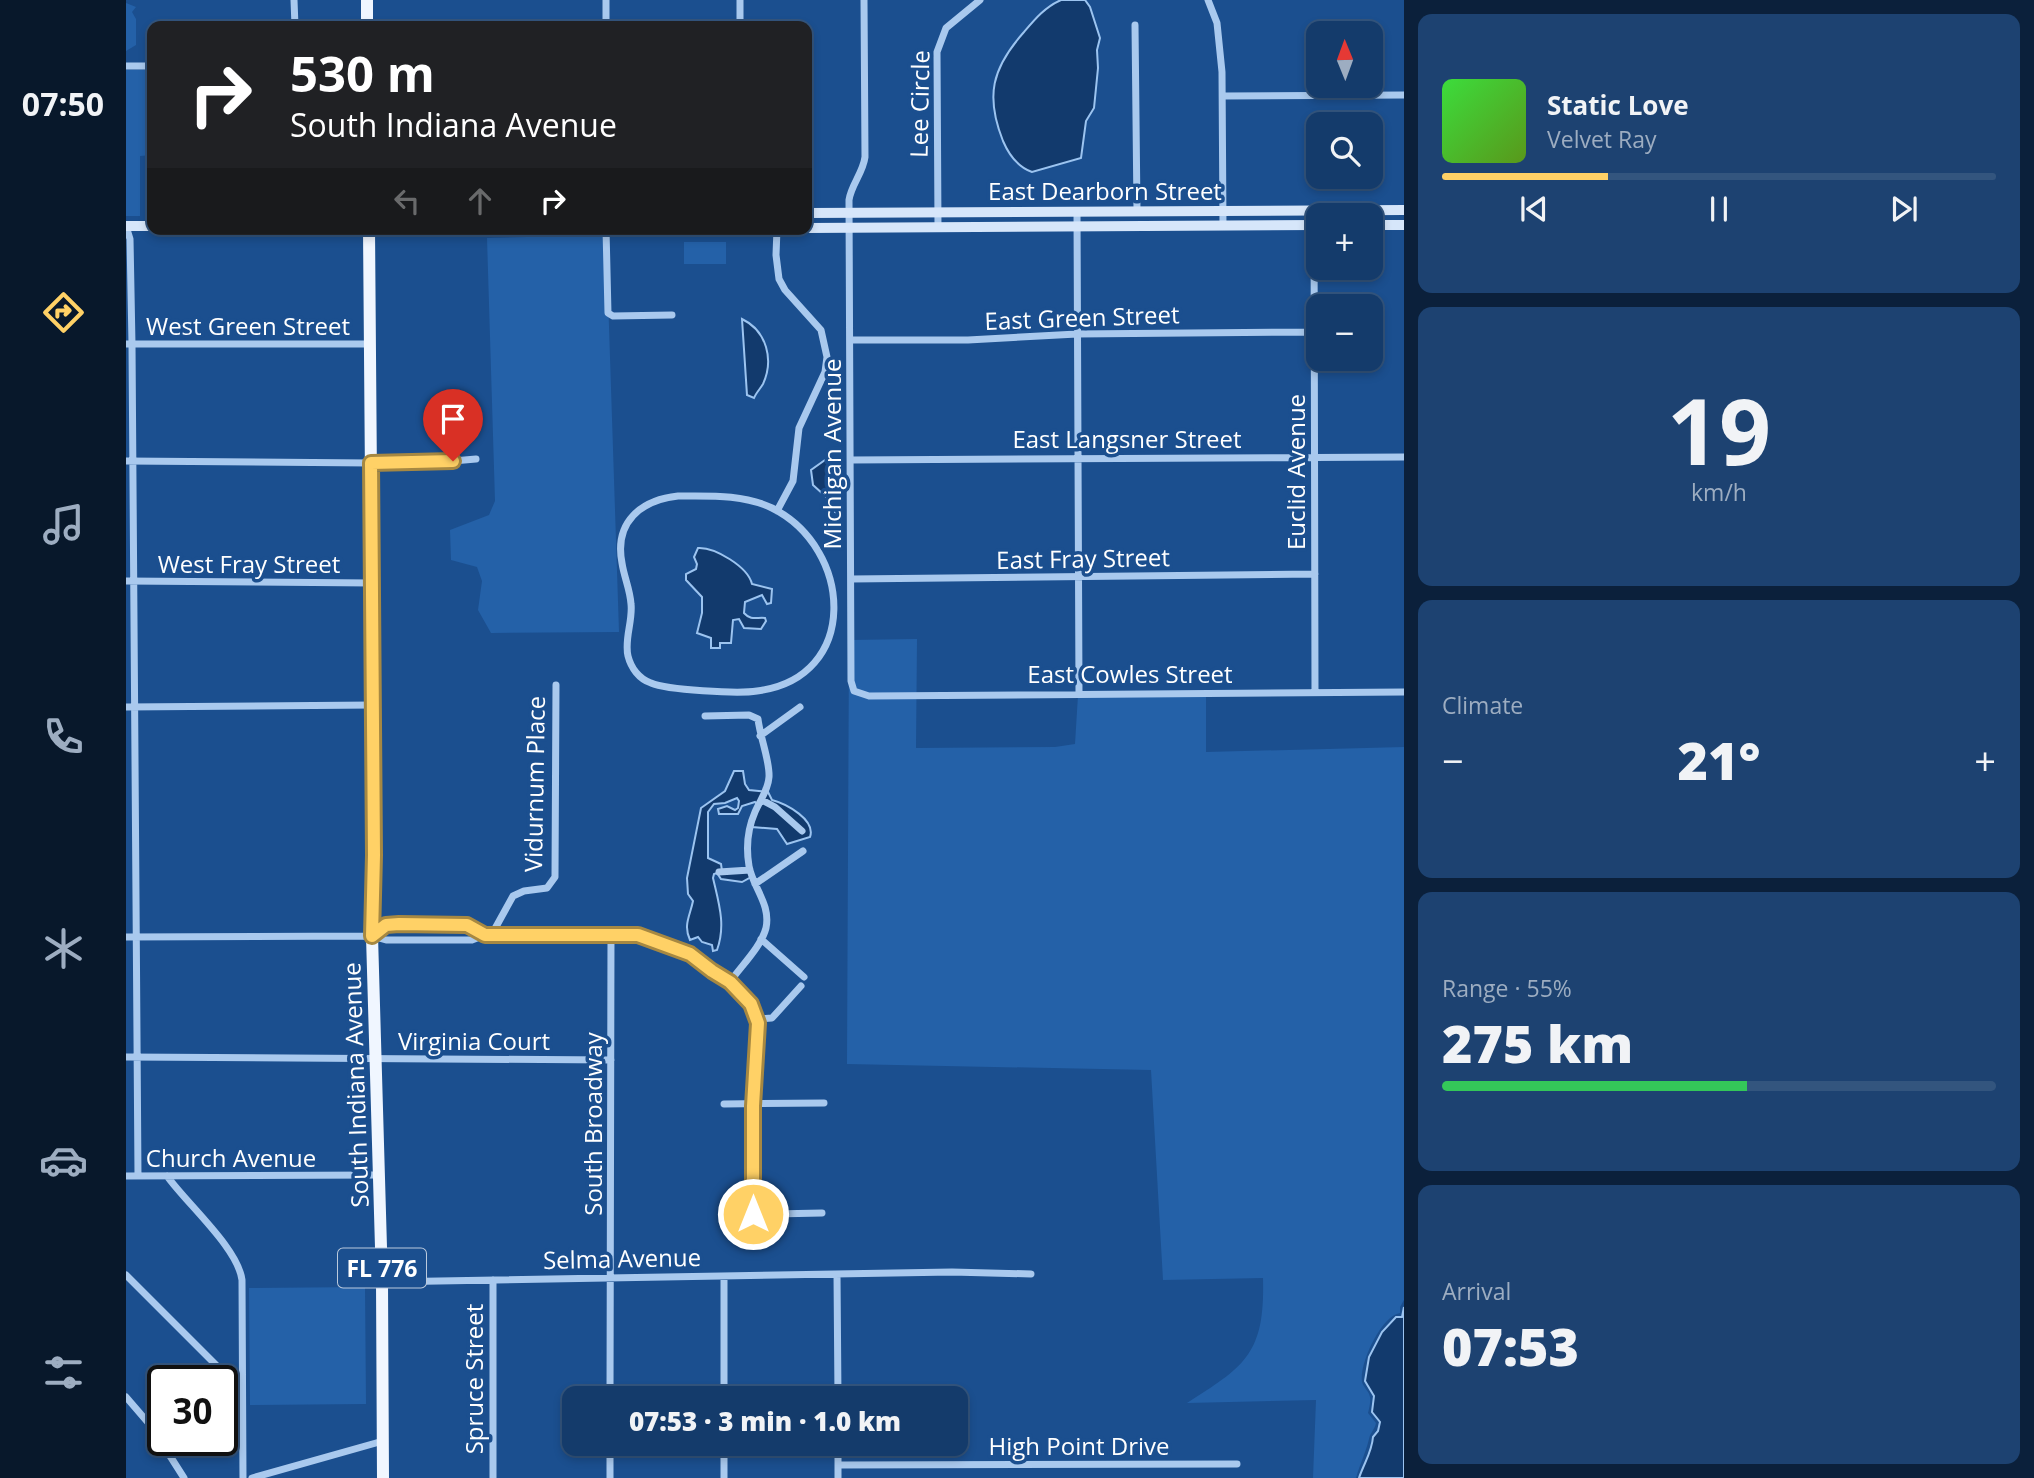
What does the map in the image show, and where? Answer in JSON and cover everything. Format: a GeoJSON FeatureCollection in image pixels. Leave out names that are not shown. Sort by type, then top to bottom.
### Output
{"type":"FeatureCollection","features":[{"type":"Feature","properties":{"kind":"main road"},"geometry":{"type":"LineString","coordinates":[[367,0],[367,21]]}},
{"type":"Feature","properties":{"kind":"main road","name":"East Dearborn Street"},"geometry":{"type":"LineString","coordinates":[[812,213],[1306,210]]}},
{"type":"Feature","properties":{"kind":"main road","name":"East Dearborn Street"},"geometry":{"type":"LineString","coordinates":[[1383,210],[1404,210]]}},
{"type":"Feature","properties":{"kind":"main road","name":"East Dearborn Street"},"geometry":{"type":"LineString","coordinates":[[812,228],[1306,225]]}},
{"type":"Feature","properties":{"kind":"main road"},"geometry":{"type":"LineString","coordinates":[[1383,225],[1404,225]]}},
{"type":"Feature","properties":{"kind":"main road"},"geometry":{"type":"LineString","coordinates":[[126,226],[147,226]]}},
{"type":"Feature","properties":{"kind":"main road","name":"South Indiana Avenue"},"geometry":{"type":"LineString","coordinates":[[369,235],[372,936],[382,1282],[383,1478]]}},
{"type":"Feature","properties":{"kind":"street"},"geometry":{"type":"LineString","coordinates":[[294,0],[295,21]]}},
{"type":"Feature","properties":{"kind":"street"},"geometry":{"type":"LineString","coordinates":[[606,0],[606,21]]}},
{"type":"Feature","properties":{"kind":"street"},"geometry":{"type":"LineString","coordinates":[[740,0],[740,21]]}},
{"type":"Feature","properties":{"kind":"street","name":"Michigan Avenue"},"geometry":{"type":"LineString","coordinates":[[856,693],[851,681],[849,213],[850,192],[862,172],[865,157],[864,0]]}},
{"type":"Feature","properties":{"kind":"street","name":"Lee Circle"},"geometry":{"type":"LineString","coordinates":[[938,227],[936,52],[946,28],[980,0]]}},
{"type":"Feature","properties":{"kind":"street"},"geometry":{"type":"LineString","coordinates":[[1208,0],[1219,34],[1223,96],[1223,226]]}},
{"type":"Feature","properties":{"kind":"street"},"geometry":{"type":"LineString","coordinates":[[1135,25],[1137,211]]}},
{"type":"Feature","properties":{"kind":"street"},"geometry":{"type":"LineString","coordinates":[[126,66],[147,66]]}},
{"type":"Feature","properties":{"kind":"street"},"geometry":{"type":"LineString","coordinates":[[1223,96],[1404,95]]}},
{"type":"Feature","properties":{"kind":"street"},"geometry":{"type":"LineString","coordinates":[[1077,212],[1079,693]]}},
{"type":"Feature","properties":{"kind":"street"},"geometry":{"type":"LineString","coordinates":[[126,226],[130,239],[130,707],[138,1176]]}},
{"type":"Feature","properties":{"kind":"street"},"geometry":{"type":"LineString","coordinates":[[606,235],[608,313],[613,316],[672,316]]}},
{"type":"Feature","properties":{"kind":"street"},"geometry":{"type":"LineString","coordinates":[[777,235],[779,279],[785,290],[818,327],[823,336],[827,356],[825,372],[799,428],[793,481],[777,511]]}},
{"type":"Feature","properties":{"kind":"street","name":"East Green Street"},"geometry":{"type":"LineString","coordinates":[[850,340],[1306,332]]}},
{"type":"Feature","properties":{"kind":"street","name":"West Green Street"},"geometry":{"type":"LineString","coordinates":[[129,344],[370,344]]}},
{"type":"Feature","properties":{"kind":"street","name":"Euclid Avenue"},"geometry":{"type":"LineString","coordinates":[[1314,371],[1315,691]]}},
{"type":"Feature","properties":{"kind":"street","name":"East Langsner Street"},"geometry":{"type":"LineString","coordinates":[[851,460],[1404,457]]}},
{"type":"Feature","properties":{"kind":"street"},"geometry":{"type":"LineString","coordinates":[[129,461],[371,463],[476,458]]}},
{"type":"Feature","properties":{"kind":"street"},"geometry":{"type":"LineString","coordinates":[[690,496],[743,499],[777,511],[795,525],[815,547],[831,583],[833,624],[827,646],[815,664],[792,681],[753,692],[661,686],[638,675],[627,653],[632,608],[621,551],[626,526],[635,513],[653,500],[690,496]]}},
{"type":"Feature","properties":{"kind":"street","name":"East Fray Street"},"geometry":{"type":"LineString","coordinates":[[851,579],[1315,574]]}},
{"type":"Feature","properties":{"kind":"street","name":"West Fray Street"},"geometry":{"type":"LineString","coordinates":[[130,582],[372,583]]}},
{"type":"Feature","properties":{"kind":"street","name":"Vidurnum Place"},"geometry":{"type":"LineString","coordinates":[[489,935],[513,896],[524,891],[547,888],[555,877],[555,685]]}},
{"type":"Feature","properties":{"kind":"street","name":"East Cowles Street"},"geometry":{"type":"LineString","coordinates":[[856,693],[869,696],[1404,692]]}},
{"type":"Feature","properties":{"kind":"street"},"geometry":{"type":"LineString","coordinates":[[130,707],[373,705]]}},
{"type":"Feature","properties":{"kind":"street"},"geometry":{"type":"LineString","coordinates":[[760,736],[800,707]]}},
{"type":"Feature","properties":{"kind":"street"},"geometry":{"type":"LineString","coordinates":[[705,716],[750,715],[758,719],[769,772],[767,788],[750,830],[748,855],[750,870],[766,908],[766,927],[761,939],[730,982]]}},
{"type":"Feature","properties":{"kind":"street"},"geometry":{"type":"LineString","coordinates":[[762,800],[775,807],[802,831]]}},
{"type":"Feature","properties":{"kind":"street"},"geometry":{"type":"LineString","coordinates":[[755,884],[803,851]]}},
{"type":"Feature","properties":{"kind":"street"},"geometry":{"type":"LineString","coordinates":[[719,872],[750,870]]}},
{"type":"Feature","properties":{"kind":"street"},"geometry":{"type":"LineString","coordinates":[[372,936],[386,925],[399,924],[467,925],[489,935]]}},
{"type":"Feature","properties":{"kind":"street"},"geometry":{"type":"LineString","coordinates":[[126,937],[372,936],[386,940],[472,940],[489,935],[611,934],[638,935],[682,950],[730,982],[751,1004],[757,1019],[753,1104],[753,1214]]}},
{"type":"Feature","properties":{"kind":"street","name":"South Broadway"},"geometry":{"type":"LineString","coordinates":[[610,1386],[611,934]]}},
{"type":"Feature","properties":{"kind":"street"},"geometry":{"type":"LineString","coordinates":[[761,939],[804,977]]}},
{"type":"Feature","properties":{"kind":"street"},"geometry":{"type":"LineString","coordinates":[[757,1019],[772,1018],[801,986]]}},
{"type":"Feature","properties":{"kind":"street","name":"Virginia Court"},"geometry":{"type":"LineString","coordinates":[[126,1057],[611,1060]]}},
{"type":"Feature","properties":{"kind":"street"},"geometry":{"type":"LineString","coordinates":[[724,1104],[824,1103]]}},
{"type":"Feature","properties":{"kind":"street","name":"Church Avenue"},"geometry":{"type":"LineString","coordinates":[[126,1176],[379,1175]]}},
{"type":"Feature","properties":{"kind":"street"},"geometry":{"type":"LineString","coordinates":[[167,1176],[232,1252],[240,1268],[243,1478]]}},
{"type":"Feature","properties":{"kind":"street"},"geometry":{"type":"LineString","coordinates":[[726,1215],[822,1213]]}},
{"type":"Feature","properties":{"kind":"street","name":"Selma Avenue"},"geometry":{"type":"LineString","coordinates":[[382,1282],[1031,1274]]}},
{"type":"Feature","properties":{"kind":"street"},"geometry":{"type":"LineString","coordinates":[[126,1275],[223,1372],[241,1396]]}},
{"type":"Feature","properties":{"kind":"street"},"geometry":{"type":"LineString","coordinates":[[838,1275],[838,1386]]}},
{"type":"Feature","properties":{"kind":"street"},"geometry":{"type":"LineString","coordinates":[[724,1276],[724,1386]]}},
{"type":"Feature","properties":{"kind":"street","name":"Spruce Street"},"geometry":{"type":"LineString","coordinates":[[492,1478],[493,1280]]}},
{"type":"Feature","properties":{"kind":"street"},"geometry":{"type":"LineString","coordinates":[[126,1397],[157,1435],[184,1478]]}},
{"type":"Feature","properties":{"kind":"street"},"geometry":{"type":"LineString","coordinates":[[252,1478],[383,1441]]}},
{"type":"Feature","properties":{"kind":"street"},"geometry":{"type":"LineString","coordinates":[[610,1456],[610,1478]]}},
{"type":"Feature","properties":{"kind":"street"},"geometry":{"type":"LineString","coordinates":[[724,1456],[724,1478]]}},
{"type":"Feature","properties":{"kind":"street"},"geometry":{"type":"LineString","coordinates":[[838,1456],[838,1478]]}},
{"type":"Feature","properties":{"kind":"street","name":"High Point Drive"},"geometry":{"type":"LineString","coordinates":[[838,1465],[1237,1464]]}},
{"type":"Feature","properties":{"kind":"shaded area"},"geometry":{"type":"Polygon","coordinates":[[[1061,0],[1085,0],[1100,38],[1094,108],[1086,121],[1081,158],[1032,172],[1014,160],[1003,141],[994,110],[995,83],[1013,45],[1032,22],[1061,0]]]}},
{"type":"Feature","properties":{"kind":"shaded area"},"geometry":{"type":"Polygon","coordinates":[[[126,3],[136,7],[132,12],[136,19],[136,45],[126,51],[126,3]]]}},
{"type":"Feature","properties":{"kind":"shaded area"},"geometry":{"type":"Polygon","coordinates":[[[126,70],[147,70],[147,155],[140,156],[140,216],[126,216],[126,70]]]}},
{"type":"Feature","properties":{"kind":"shaded area"},"geometry":{"type":"Polygon","coordinates":[[[606,235],[619,632],[491,633],[478,610],[482,581],[477,567],[451,560],[450,530],[489,515],[495,501],[487,238],[606,235]]]}},
{"type":"Feature","properties":{"kind":"shaded area"},"geometry":{"type":"Polygon","coordinates":[[[684,242],[726,242],[726,264],[684,264],[684,242]]]}},
{"type":"Feature","properties":{"kind":"shaded area"},"geometry":{"type":"Polygon","coordinates":[[[742,319],[751,324],[763,339],[768,356],[763,384],[754,398],[747,395],[742,319]]]}},
{"type":"Feature","properties":{"kind":"shaded area"},"geometry":{"type":"Polygon","coordinates":[[[832,455],[837,456],[838,513],[835,512],[835,505],[813,485],[811,470],[832,455]]]}},
{"type":"Feature","properties":{"kind":"shaded area"},"geometry":{"type":"Polygon","coordinates":[[[698,548],[722,554],[744,571],[752,584],[772,589],[771,603],[767,604],[762,595],[745,602],[744,613],[752,618],[765,618],[761,629],[744,628],[739,619],[733,620],[731,643],[720,643],[720,648],[711,648],[711,638],[697,633],[702,613],[702,597],[686,580],[686,574],[696,569],[694,557],[698,548]]]}},
{"type":"Feature","properties":{"kind":"shaded area"},"geometry":{"type":"Polygon","coordinates":[[[917,639],[916,748],[1055,747],[1075,744],[1078,695],[1206,694],[1206,752],[1404,747],[1404,1300],[1400,1313],[1393,1316],[1379,1331],[1364,1364],[1362,1382],[1370,1397],[1368,1413],[1376,1423],[1356,1478],[1313,1478],[1316,1400],[1187,1403],[1238,1367],[1248,1355],[1260,1324],[1263,1278],[1163,1280],[1151,1070],[847,1064],[849,640],[917,639]]]}},
{"type":"Feature","properties":{"kind":"shaded area"},"geometry":{"type":"Polygon","coordinates":[[[734,771],[743,771],[749,790],[768,792],[772,800],[799,814],[811,831],[810,837],[787,844],[777,829],[752,827],[758,805],[755,802],[742,806],[738,814],[719,814],[718,809],[727,806],[735,810],[738,808],[737,798],[714,804],[708,812],[708,858],[721,864],[722,871],[747,869],[751,877],[742,882],[721,879],[717,873],[714,874],[721,932],[717,950],[713,951],[712,945],[702,942],[698,937],[690,940],[688,935],[688,920],[693,901],[688,894],[687,878],[701,808],[725,791],[734,771]]]}},
{"type":"Feature","properties":{"kind":"shaded area"},"geometry":{"type":"Polygon","coordinates":[[[365,1287],[366,1404],[250,1405],[249,1288],[365,1287]]]}},
{"type":"Feature","properties":{"kind":"shaded area"},"geometry":{"type":"Polygon","coordinates":[[[1404,1307],[1404,1478],[1359,1478],[1380,1422],[1372,1412],[1374,1396],[1365,1381],[1369,1357],[1382,1332],[1396,1317],[1402,1317],[1404,1307]]]}},
{"type":"Feature","properties":{"kind":"route"},"geometry":{"type":"LineString","coordinates":[[453,461],[371,463],[374,855],[372,936],[386,925],[399,924],[467,925],[485,935],[638,935],[690,954],[730,982],[751,1004],[758,1023],[753,1106],[753,1214]]}}]}
